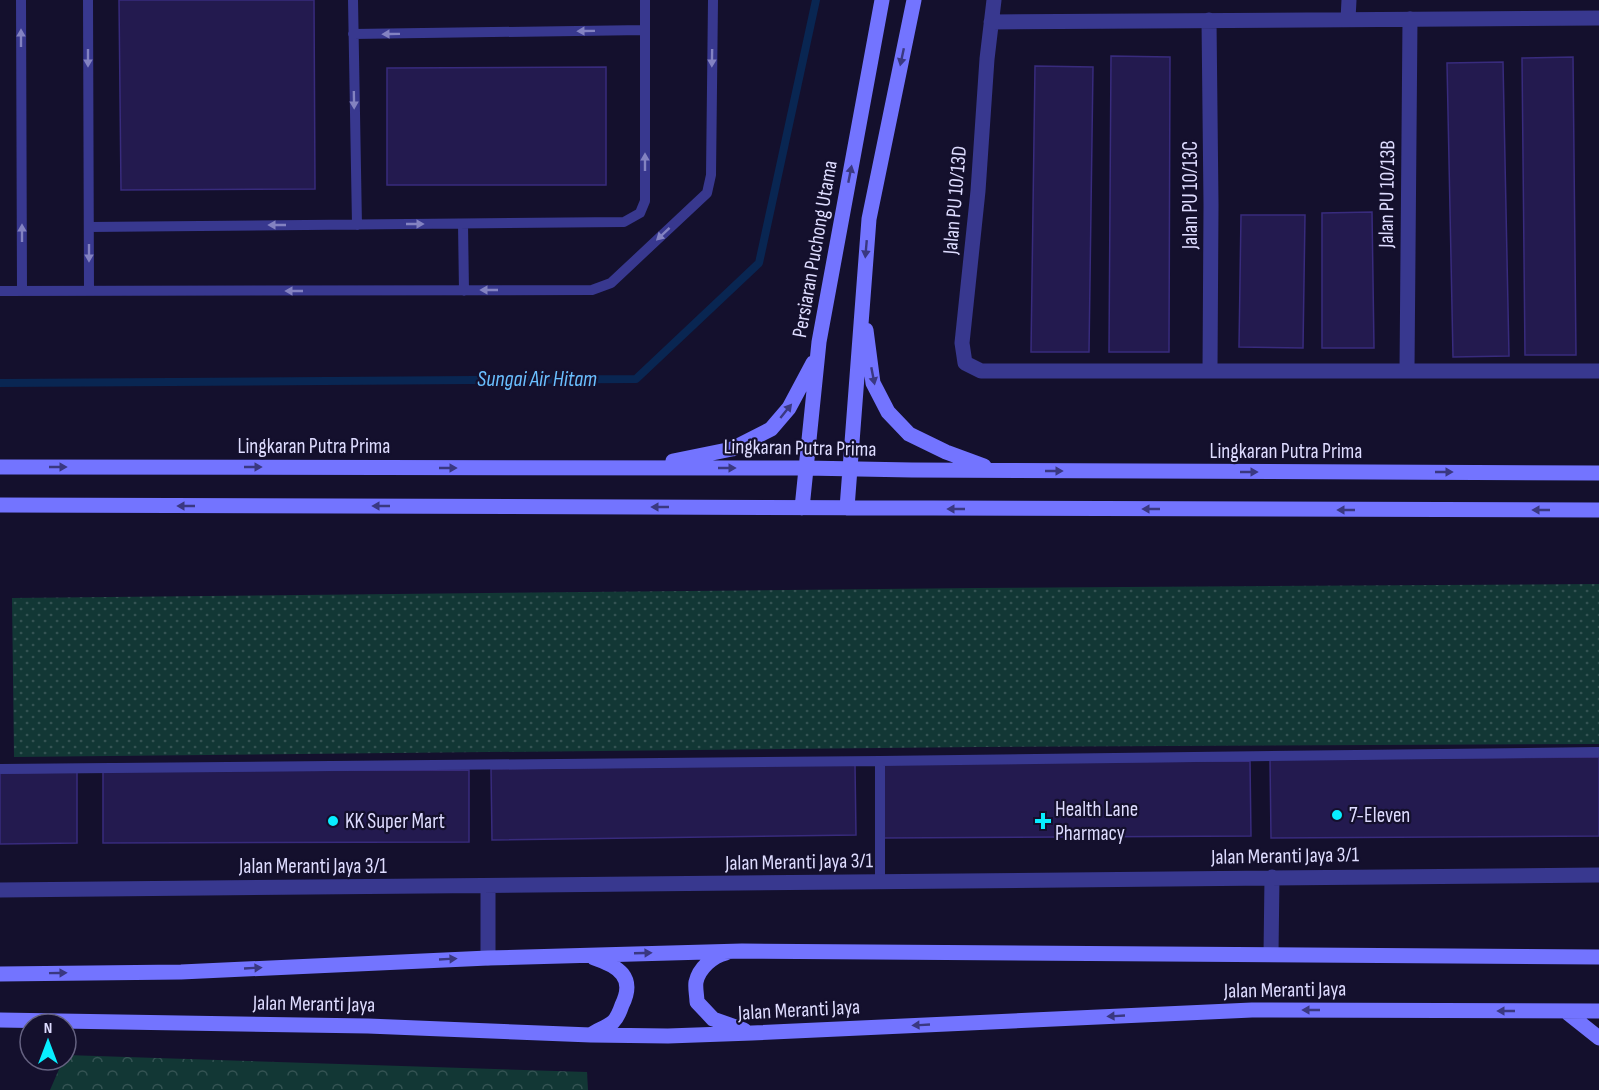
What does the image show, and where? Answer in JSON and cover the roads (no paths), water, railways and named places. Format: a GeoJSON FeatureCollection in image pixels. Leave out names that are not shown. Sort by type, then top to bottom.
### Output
{"type":"FeatureCollection","features":[{"type":"Feature","properties":{"kind":"street","name":"Persiaran Puchong Utama"},"geometry":{"type":"LineString","coordinates":[[802,508],[817,356],[882,0]]}},
{"type":"Feature","properties":{"kind":"street"},"geometry":{"type":"LineString","coordinates":[[847,508],[869,219],[914,0]]}},
{"type":"Feature","properties":{"kind":"street"},"geometry":{"type":"LineString","coordinates":[[994,0],[991,22],[1599,18]]}},
{"type":"Feature","properties":{"kind":"street"},"geometry":{"type":"LineString","coordinates":[[1348,19],[1349,0]]}},
{"type":"Feature","properties":{"kind":"street","name":"Jalan PU 10/13B"},"geometry":{"type":"LineString","coordinates":[[1407,370],[1410,19]]}},
{"type":"Feature","properties":{"kind":"street","name":"Jalan PU 10/13C"},"geometry":{"type":"LineString","coordinates":[[1209,20],[1210,370]]}},
{"type":"Feature","properties":{"kind":"street","name":"Jalan PU 10/13D"},"geometry":{"type":"LineString","coordinates":[[991,22],[978,191],[962,343],[965,363],[981,371],[1210,370]]}},
{"type":"Feature","properties":{"kind":"street"},"geometry":{"type":"LineString","coordinates":[[862,298],[873,383],[888,412],[909,434],[946,453],[996,471]]}},
{"type":"Feature","properties":{"kind":"street"},"geometry":{"type":"LineString","coordinates":[[637,468],[732,449],[771,429],[789,408],[817,356]]}},
{"type":"Feature","properties":{"kind":"street"},"geometry":{"type":"LineString","coordinates":[[1210,370],[1599,371]]}},
{"type":"Feature","properties":{"kind":"street","name":"Lingkaran Putra Prima"},"geometry":{"type":"LineString","coordinates":[[0,467],[805,468],[1599,473]]}},
{"type":"Feature","properties":{"kind":"street"},"geometry":{"type":"LineString","coordinates":[[0,505],[1599,510]]}},
{"type":"Feature","properties":{"kind":"street","name":"Jalan Meranti Jaya 3/1"},"geometry":{"type":"LineString","coordinates":[[0,890],[1599,875]]}},
{"type":"Feature","properties":{"kind":"street"},"geometry":{"type":"LineString","coordinates":[[1271,954],[1272,877]]}},
{"type":"Feature","properties":{"kind":"street"},"geometry":{"type":"LineString","coordinates":[[488,886],[488,958]]}},
{"type":"Feature","properties":{"kind":"street"},"geometry":{"type":"LineString","coordinates":[[742,951],[717,955],[704,966],[696,981],[697,1002],[713,1018],[752,1034]]}},
{"type":"Feature","properties":{"kind":"street","name":"Jalan Meranti Jaya"},"geometry":{"type":"LineString","coordinates":[[0,974],[181,972],[488,958],[742,951],[1599,957]]}},
{"type":"Feature","properties":{"kind":"street"},"geometry":{"type":"LineString","coordinates":[[585,955],[612,964],[627,980],[627,994],[614,1021],[591,1035]]}},
{"type":"Feature","properties":{"kind":"street","name":"Jalan Meranti Jaya"},"geometry":{"type":"LineString","coordinates":[[0,1020],[368,1026],[591,1035],[752,1034],[1252,1010],[1599,1011]]}},
{"type":"Feature","properties":{"kind":"street"},"geometry":{"type":"LineString","coordinates":[[1565,1011],[1599,1038]]}},
{"type":"Feature","properties":{"kind":"lane"},"geometry":{"type":"LineString","coordinates":[[21,0],[22,291]]}},
{"type":"Feature","properties":{"kind":"lane"},"geometry":{"type":"LineString","coordinates":[[88,0],[89,291]]}},
{"type":"Feature","properties":{"kind":"lane"},"geometry":{"type":"LineString","coordinates":[[352,0],[357,225]]}},
{"type":"Feature","properties":{"kind":"lane"},"geometry":{"type":"LineString","coordinates":[[89,227],[624,222],[640,213],[645,201],[645,0]]}},
{"type":"Feature","properties":{"kind":"lane"},"geometry":{"type":"LineString","coordinates":[[0,291],[592,290],[611,283],[707,193],[711,175],[713,0]]}},
{"type":"Feature","properties":{"kind":"lane"},"geometry":{"type":"LineString","coordinates":[[353,34],[645,30]]}},
{"type":"Feature","properties":{"kind":"lane"},"geometry":{"type":"LineString","coordinates":[[463,224],[464,291]]}},
{"type":"Feature","properties":{"kind":"lane"},"geometry":{"type":"LineString","coordinates":[[0,769],[1599,752]]}},
{"type":"Feature","properties":{"kind":"lane"},"geometry":{"type":"LineString","coordinates":[[880,761],[880,882]]}},
{"type":"Feature","properties":{"kind":"waterway","name":"Sungai Air Hitam"},"geometry":{"type":"LineString","coordinates":[[0,383],[636,379],[759,263],[816,0]]}},
{"type":"Feature","properties":{"kind":"place","name":"7-Eleven"},"geometry":{"type":"Point","coordinates":[1337,815]}},
{"type":"Feature","properties":{"kind":"place","name":"KK Super Mart"},"geometry":{"type":"Point","coordinates":[333,821]}},
{"type":"Feature","properties":{"kind":"place","name":"Health Lane Pharmacy"},"geometry":{"type":"Point","coordinates":[1043,821]}}]}
